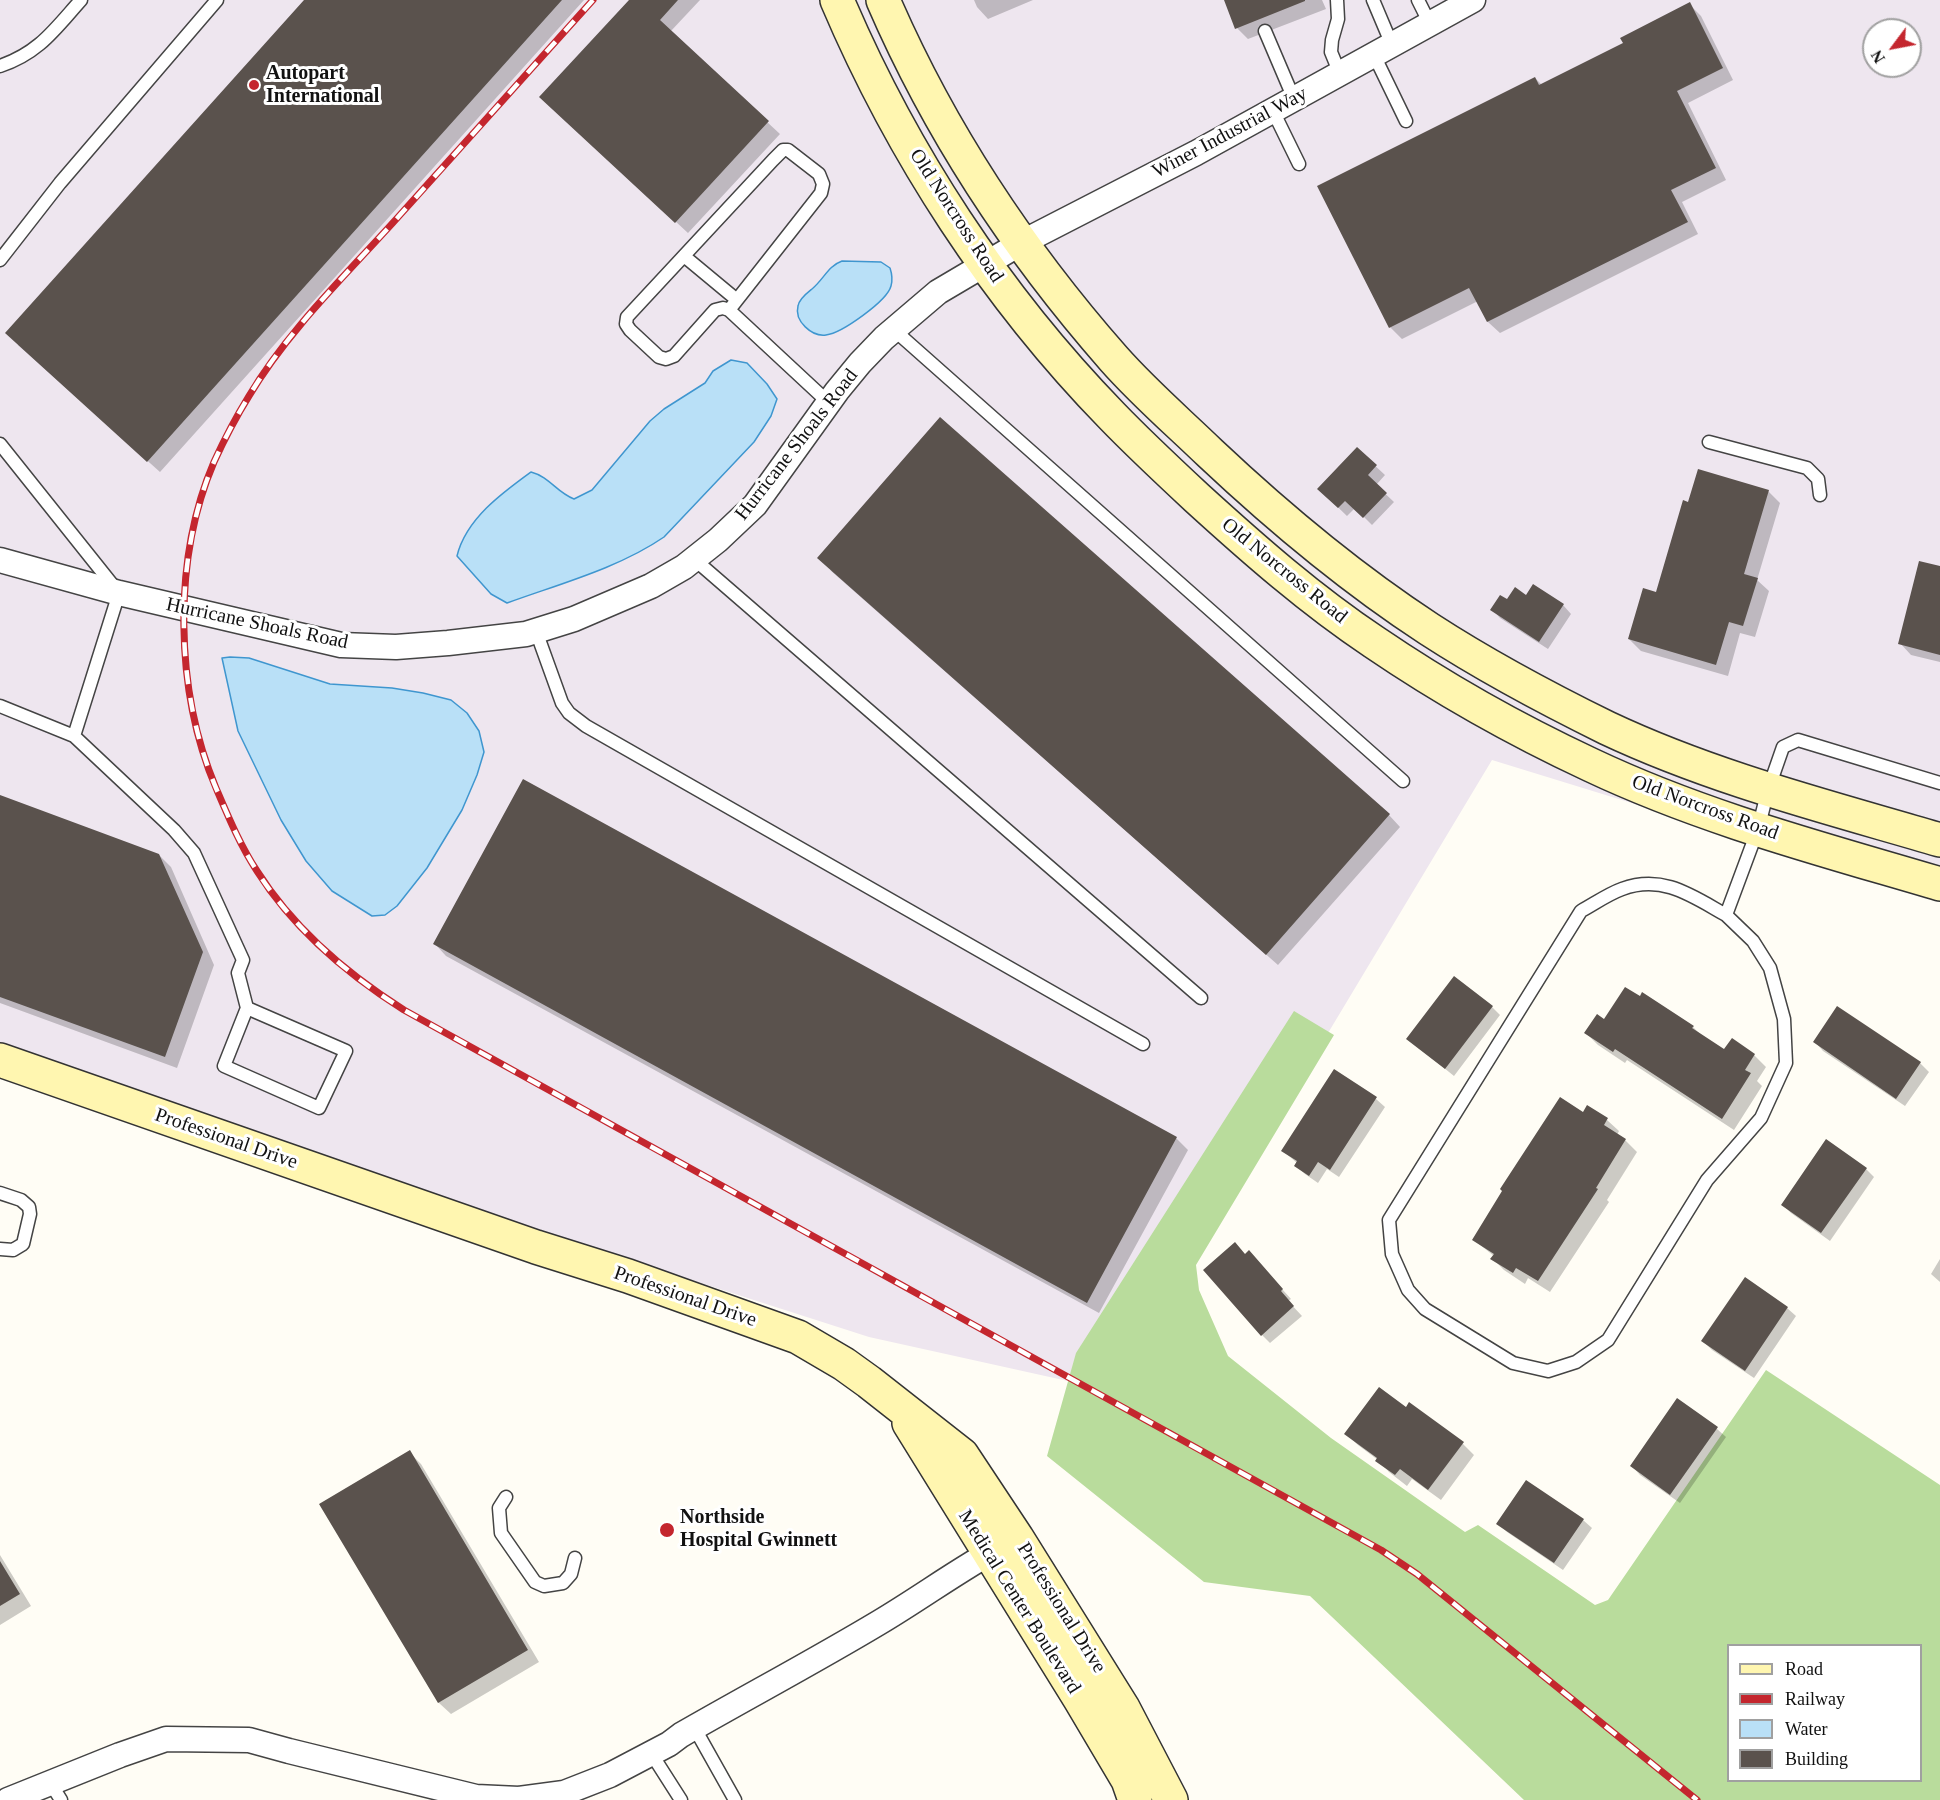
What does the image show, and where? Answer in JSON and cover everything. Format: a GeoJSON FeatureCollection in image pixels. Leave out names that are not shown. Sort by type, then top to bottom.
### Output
{"type":"FeatureCollection","features":[{"type":"Feature","properties":{"kind":"main road","name":"Old Norcross Road"},"geometry":{"type":"LineString","coordinates":[[837,0],[900,128],[932,184],[985,263],[1042,338],[1111,415],[1238,536],[1304,590],[1371,640],[1441,685],[1533,737],[1595,767],[1700,811],[1940,884]]}},
{"type":"Feature","properties":{"kind":"main road","name":"Old Norcross Road"},"geometry":{"type":"LineString","coordinates":[[884,0],[912,62],[957,145],[996,208],[1083,322],[1116,362],[1245,486],[1342,567],[1428,628],[1517,682],[1610,729],[1707,769],[1768,790],[1940,840]]}},
{"type":"Feature","properties":{"kind":"main road","name":"Professional Drive"},"geometry":{"type":"LineString","coordinates":[[0,1060],[628,1276],[798,1337],[844,1364],[899,1406]]}},
{"type":"Feature","properties":{"kind":"main road","name":"Medical Center Boulevard"},"geometry":{"type":"LineString","coordinates":[[899,1406],[1003,1545],[1128,1780],[1135,1800]]}},
{"type":"Feature","properties":{"kind":"main road","name":"Professional Drive"},"geometry":{"type":"LineString","coordinates":[[1003,1545],[1123,1708],[1171,1800]]}},
{"type":"Feature","properties":{"kind":"street","name":"Winer Industrial Way"},"geometry":{"type":"LineString","coordinates":[[985,263],[1196,153],[1471,0]]}},
{"type":"Feature","properties":{"kind":"street","name":"Hurricane Shoals Road"},"geometry":{"type":"LineString","coordinates":[[0,560],[119,594],[341,645],[396,647],[448,644],[536,631],[574,619],[640,591],[684,567],[718,540],[755,505],[860,363],[893,329],[938,292],[985,263]]}},
{"type":"Feature","properties":{"kind":"street"},"geometry":{"type":"LineString","coordinates":[[9,1800],[56,1792],[120,1755],[166,1739],[249,1740],[477,1799],[519,1799],[564,1793],[610,1775],[651,1753],[882,1621],[1003,1545]]}},
{"type":"Feature","properties":{"kind":"lane"},"geometry":{"type":"LineString","coordinates":[[0,66],[31,52],[46,39],[81,0]]}},
{"type":"Feature","properties":{"kind":"lane"},"geometry":{"type":"LineString","coordinates":[[0,261],[60,183],[217,0]]}},
{"type":"Feature","properties":{"kind":"lane"},"geometry":{"type":"LineString","coordinates":[[1337,0],[1338,19],[1330,52],[1340,74]]}},
{"type":"Feature","properties":{"kind":"lane"},"geometry":{"type":"LineString","coordinates":[[1374,0],[1383,50],[1406,121]]}},
{"type":"Feature","properties":{"kind":"lane"},"geometry":{"type":"LineString","coordinates":[[1418,0],[1430,24]]}},
{"type":"Feature","properties":{"kind":"lane"},"geometry":{"type":"LineString","coordinates":[[1265,31],[1299,164]]}},
{"type":"Feature","properties":{"kind":"lane"},"geometry":{"type":"LineString","coordinates":[[729,310],[821,193],[823,184],[819,174],[788,150],[783,150],[627,317],[626,324],[659,357],[666,359],[674,356],[715,310],[723,308],[729,310],[829,403]]}},
{"type":"Feature","properties":{"kind":"lane"},"geometry":{"type":"LineString","coordinates":[[684,256],[737,300]]}},
{"type":"Feature","properties":{"kind":"lane"},"geometry":{"type":"LineString","coordinates":[[893,329],[1403,781]]}},
{"type":"Feature","properties":{"kind":"lane"},"geometry":{"type":"LineString","coordinates":[[1709,442],[1806,468],[1818,479],[1820,495]]}},
{"type":"Feature","properties":{"kind":"lane"},"geometry":{"type":"LineString","coordinates":[[0,444],[119,594],[74,736]]}},
{"type":"Feature","properties":{"kind":"lane"},"geometry":{"type":"LineString","coordinates":[[694,559],[1202,999]]}},
{"type":"Feature","properties":{"kind":"lane"},"geometry":{"type":"LineString","coordinates":[[536,631],[562,703],[569,713],[586,726],[1143,1044]]}},
{"type":"Feature","properties":{"kind":"lane"},"geometry":{"type":"LineString","coordinates":[[0,706],[74,736],[174,830],[194,853],[243,960],[238,974],[247,1008],[224,1066],[319,1108],[346,1051],[247,1008]]}},
{"type":"Feature","properties":{"kind":"lane"},"geometry":{"type":"LineString","coordinates":[[1726,915],[1758,829],[1768,790],[1783,747],[1798,740],[1940,783]]}},
{"type":"Feature","properties":{"kind":"lane"},"geometry":{"type":"LineString","coordinates":[[1652,884],[1680,889],[1726,915],[1753,941],[1770,968],[1784,1019],[1786,1063],[1761,1118],[1707,1180],[1608,1340],[1576,1362],[1548,1371],[1513,1363],[1425,1309],[1408,1290],[1392,1254],[1389,1220],[1581,911],[1622,888],[1652,884]]}},
{"type":"Feature","properties":{"kind":"lane"},"geometry":{"type":"LineString","coordinates":[[0,1193],[21,1200],[29,1207],[30,1215],[22,1244],[13,1250],[0,1249]]}},
{"type":"Feature","properties":{"kind":"lane"},"geometry":{"type":"LineString","coordinates":[[506,1497],[500,1508],[501,1533],[535,1582],[544,1587],[563,1583],[571,1574],[575,1558]]}},
{"type":"Feature","properties":{"kind":"lane"},"geometry":{"type":"LineString","coordinates":[[694,1727],[735,1800]]}},
{"type":"Feature","properties":{"kind":"lane"},"geometry":{"type":"LineString","coordinates":[[651,1753],[681,1800]]}},
{"type":"Feature","properties":{"kind":"shaded area"},"geometry":{"type":"Polygon","coordinates":[[[0,0],[1940,0],[1940,898],[1492,760],[1113,1391],[869,1337],[234,1133],[0,1051],[0,0]]]}},
{"type":"Feature","properties":{"kind":"green space"},"geometry":{"type":"Polygon","coordinates":[[[1294,1011],[1334,1035],[1196,1265],[1199,1290],[1228,1356],[1331,1438],[1465,1532],[1478,1525],[1595,1605],[1608,1600],[1766,1370],[1940,1485],[1940,1800],[1524,1800],[1310,1596],[1204,1582],[1047,1456],[1076,1353],[1294,1011]]]}},
{"type":"Feature","properties":{"kind":"water"},"geometry":{"type":"Polygon","coordinates":[[[842,261],[881,262],[890,268],[891,286],[873,308],[853,323],[826,335],[810,331],[801,322],[797,312],[799,303],[830,269],[842,261]]]}},
{"type":"Feature","properties":{"kind":"water"},"geometry":{"type":"Polygon","coordinates":[[[731,360],[747,363],[767,384],[777,399],[771,416],[754,442],[664,537],[628,558],[507,603],[491,594],[457,556],[468,530],[477,519],[497,498],[531,472],[543,477],[562,493],[574,499],[592,490],[650,421],[664,409],[705,383],[713,371],[731,360]]]}},
{"type":"Feature","properties":{"kind":"water"},"geometry":{"type":"Polygon","coordinates":[[[222,658],[249,658],[330,684],[392,688],[451,700],[467,713],[479,731],[484,752],[462,810],[427,868],[397,906],[385,915],[372,916],[332,891],[306,861],[281,820],[238,731],[222,658]]]}},
{"type":"Feature","properties":{"kind":"building"},"geometry":{"type":"Polygon","coordinates":[[[304,0],[562,0],[147,462],[5,333],[304,0]]]}},
{"type":"Feature","properties":{"kind":"building"},"geometry":{"type":"Polygon","coordinates":[[[629,0],[678,0],[660,20],[769,121],[675,223],[539,97],[629,0]]]}},
{"type":"Feature","properties":{"kind":"building"},"geometry":{"type":"Polygon","coordinates":[[[1224,0],[1305,0],[1305,1],[1235,29],[1224,0]]]}},
{"type":"Feature","properties":{"kind":"building"},"geometry":{"type":"Polygon","coordinates":[[[1690,2],[1723,68],[1677,91],[1716,168],[1671,190],[1688,222],[1487,322],[1469,288],[1389,328],[1317,186],[1535,77],[1539,85],[1623,43],[1620,38],[1690,2]]]}},
{"type":"Feature","properties":{"kind":"building"},"geometry":{"type":"Polygon","coordinates":[[[940,417],[1390,814],[1266,955],[817,558],[940,417]]]}},
{"type":"Feature","properties":{"kind":"building"},"geometry":{"type":"Polygon","coordinates":[[[1357,447],[1377,465],[1368,475],[1387,493],[1363,518],[1345,501],[1338,508],[1317,489],[1357,447]]]}},
{"type":"Feature","properties":{"kind":"building"},"geometry":{"type":"Polygon","coordinates":[[[1698,469],[1769,490],[1744,574],[1758,578],[1743,626],[1729,622],[1716,665],[1628,639],[1643,588],[1656,592],[1683,500],[1688,502],[1698,469]]]}},
{"type":"Feature","properties":{"kind":"building"},"geometry":{"type":"Polygon","coordinates":[[[1919,561],[1940,566],[1940,655],[1898,644],[1919,561]]]}},
{"type":"Feature","properties":{"kind":"building"},"geometry":{"type":"Polygon","coordinates":[[[1533,584],[1564,604],[1539,642],[1490,610],[1500,595],[1507,599],[1515,587],[1526,595],[1533,584]]]}},
{"type":"Feature","properties":{"kind":"building"},"geometry":{"type":"Polygon","coordinates":[[[523,779],[1177,1137],[1087,1303],[433,944],[523,779]]]}},
{"type":"Feature","properties":{"kind":"building"},"geometry":{"type":"Polygon","coordinates":[[[0,795],[159,854],[203,952],[165,1057],[0,997],[0,795]]]}},
{"type":"Feature","properties":{"kind":"building"},"geometry":{"type":"Polygon","coordinates":[[[1454,976],[1493,1006],[1445,1069],[1406,1039],[1454,976]]]}},
{"type":"Feature","properties":{"kind":"building"},"geometry":{"type":"Polygon","coordinates":[[[1625,987],[1640,996],[1642,992],[1724,1049],[1732,1038],[1755,1054],[1745,1070],[1751,1073],[1722,1119],[1615,1049],[1613,1052],[1584,1033],[1597,1014],[1604,1019],[1625,987]]]}},
{"type":"Feature","properties":{"kind":"building"},"geometry":{"type":"Polygon","coordinates":[[[1837,1006],[1921,1062],[1896,1099],[1813,1042],[1837,1006]]]}},
{"type":"Feature","properties":{"kind":"building"},"geometry":{"type":"Polygon","coordinates":[[[1334,1069],[1377,1097],[1330,1170],[1318,1162],[1309,1176],[1294,1166],[1297,1161],[1281,1151],[1334,1069]]]}},
{"type":"Feature","properties":{"kind":"building"},"geometry":{"type":"Polygon","coordinates":[[[1560,1097],[1583,1112],[1587,1105],[1608,1118],[1604,1125],[1626,1139],[1596,1188],[1598,1189],[1538,1281],[1516,1268],[1513,1273],[1490,1259],[1494,1254],[1472,1240],[1502,1191],[1500,1189],[1560,1097]]]}},
{"type":"Feature","properties":{"kind":"building"},"geometry":{"type":"Polygon","coordinates":[[[1826,1139],[1867,1168],[1821,1233],[1781,1205],[1826,1139]]]}},
{"type":"Feature","properties":{"kind":"building"},"geometry":{"type":"Polygon","coordinates":[[[1235,1242],[1245,1254],[1249,1250],[1283,1289],[1281,1291],[1294,1306],[1261,1336],[1203,1270],[1235,1242]]]}},
{"type":"Feature","properties":{"kind":"building"},"geometry":{"type":"Polygon","coordinates":[[[1745,1277],[1788,1307],[1745,1371],[1701,1341],[1745,1277]]]}},
{"type":"Feature","properties":{"kind":"building"},"geometry":{"type":"Polygon","coordinates":[[[1379,1387],[1406,1407],[1409,1402],[1464,1442],[1428,1490],[1400,1469],[1395,1475],[1375,1461],[1377,1458],[1344,1434],[1379,1387]]]}},
{"type":"Feature","properties":{"kind":"building"},"geometry":{"type":"Polygon","coordinates":[[[1677,1398],[1718,1427],[1670,1495],[1630,1466],[1677,1398]]]}},
{"type":"Feature","properties":{"kind":"building"},"geometry":{"type":"Polygon","coordinates":[[[410,1450],[528,1650],[438,1703],[319,1504],[410,1450]]]}},
{"type":"Feature","properties":{"kind":"building"},"geometry":{"type":"Polygon","coordinates":[[[1526,1480],[1584,1519],[1554,1563],[1496,1524],[1526,1480]]]}},
{"type":"Feature","properties":{"kind":"building"},"geometry":{"type":"Polygon","coordinates":[[[0,1561],[20,1594],[0,1606],[0,1561]]]}},
{"type":"Feature","properties":{"kind":"railway"},"geometry":{"type":"LineString","coordinates":[[593,0],[300,325],[249,396],[214,462],[200,500],[185,583],[186,668],[192,710],[202,750],[225,809],[251,861],[271,892],[304,931],[362,981],[404,1010],[1381,1550],[1417,1574],[1697,1800]]}},
{"type":"Feature","properties":{"kind":"place","name":"Autopart International"},"geometry":{"type":"Point","coordinates":[254,85]}},
{"type":"Feature","properties":{"kind":"place","name":"Northside Hospital Gwinnett"},"geometry":{"type":"Point","coordinates":[667,1530]}}]}
